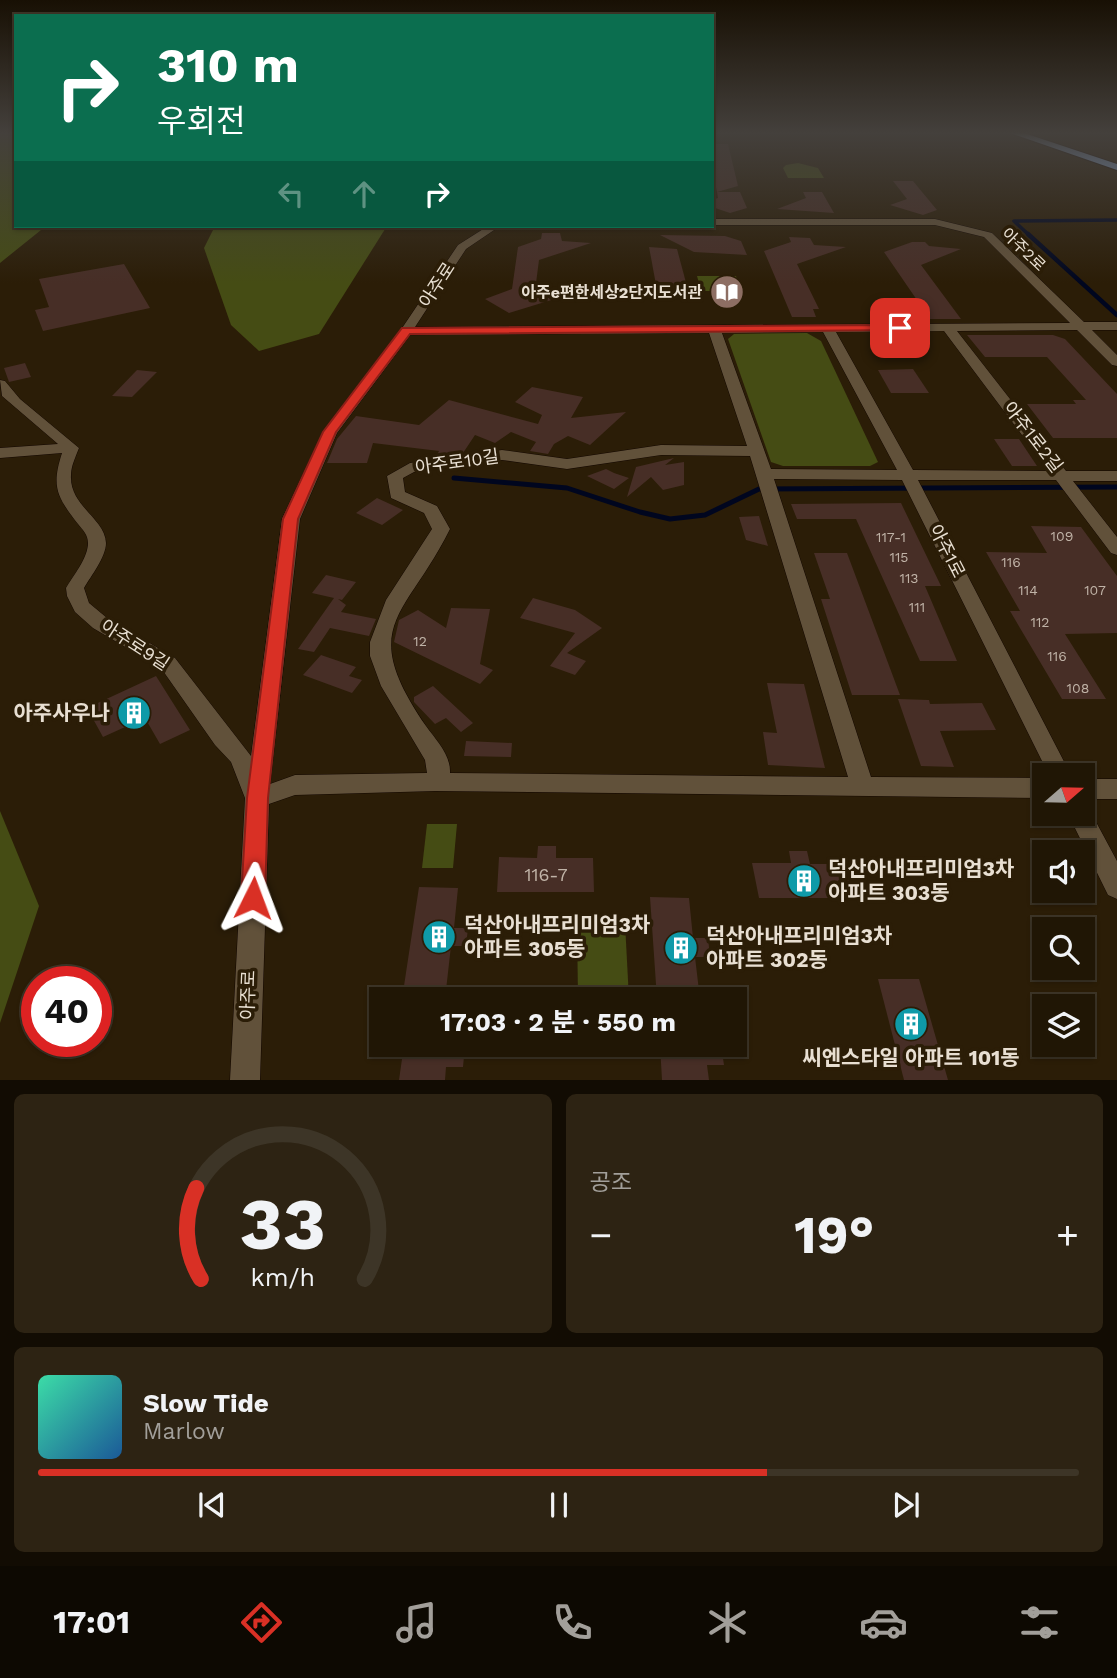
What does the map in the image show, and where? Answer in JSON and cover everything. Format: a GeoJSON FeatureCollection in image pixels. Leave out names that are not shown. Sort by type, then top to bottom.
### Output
{"type":"FeatureCollection","features":[{"type":"Feature","properties":{"kind":"street","name":"아주2로"},"geometry":{"type":"LineString","coordinates":[[714,222],[934,222],[964,227],[988,236],[1117,362]]}},
{"type":"Feature","properties":{"kind":"street","name":"아주로"},"geometry":{"type":"LineString","coordinates":[[245,1080],[257,798],[291,519],[330,432],[407,331],[461,247],[492,228]]}},
{"type":"Feature","properties":{"kind":"street"},"geometry":{"type":"LineString","coordinates":[[407,331],[1117,326]]}},
{"type":"Feature","properties":{"kind":"street","name":"아주1로2길"},"geometry":{"type":"LineString","coordinates":[[947,327],[1117,549]]}},
{"type":"Feature","properties":{"kind":"street"},"geometry":{"type":"LineString","coordinates":[[714,329],[773,498],[862,786]]}},
{"type":"Feature","properties":{"kind":"street","name":"아주1로"},"geometry":{"type":"LineString","coordinates":[[828,329],[921,499],[1054,763]]}},
{"type":"Feature","properties":{"kind":"street"},"geometry":{"type":"LineString","coordinates":[[0,384],[22,408],[50,428],[71,449]]}},
{"type":"Feature","properties":{"kind":"street"},"geometry":{"type":"LineString","coordinates":[[0,453],[71,449]]}},
{"type":"Feature","properties":{"kind":"street","name":"아주로9길"},"geometry":{"type":"LineString","coordinates":[[71,449],[63,475],[67,498],[93,532],[97,542],[95,552],[75,588],[76,596],[82,607],[100,624],[168,663],[223,739],[240,757],[257,798]]}},
{"type":"Feature","properties":{"kind":"street","name":"아주로10길"},"geometry":{"type":"LineString","coordinates":[[435,782],[440,770],[436,757],[389,679],[382,660],[380,643],[386,622],[402,588],[433,546],[441,529],[431,510],[397,495],[394,488],[395,476],[410,468],[502,455],[568,464],[661,450],[757,451]]}},
{"type":"Feature","properties":{"kind":"street"},"geometry":{"type":"LineString","coordinates":[[765,474],[1117,476]]}},
{"type":"Feature","properties":{"kind":"street"},"geometry":{"type":"LineString","coordinates":[[257,798],[295,785],[435,782],[1032,788]]}},
{"type":"Feature","properties":{"kind":"street"},"geometry":{"type":"LineString","coordinates":[[1096,789],[1117,789]]}},
{"type":"Feature","properties":{"kind":"street"},"geometry":{"type":"LineString","coordinates":[[1086,826],[1117,887]]}},
{"type":"Feature","properties":{"kind":"green space"},"geometry":{"type":"Polygon","coordinates":[[[0,182],[14,182],[14,228],[44,228],[0,263],[0,182]]]}},
{"type":"Feature","properties":{"kind":"green space"},"geometry":{"type":"Polygon","coordinates":[[[214,228],[386,228],[319,334],[259,351],[231,325],[204,248],[214,228]]]}},
{"type":"Feature","properties":{"kind":"green space"},"geometry":{"type":"Polygon","coordinates":[[[697,276],[736,276],[741,291],[701,291],[697,276]]]}},
{"type":"Feature","properties":{"kind":"green space"},"geometry":{"type":"Polygon","coordinates":[[[807,333],[821,341],[878,462],[870,466],[783,466],[771,462],[728,339],[734,334],[807,333]]]}},
{"type":"Feature","properties":{"kind":"green space"},"geometry":{"type":"Polygon","coordinates":[[[0,811],[39,906],[0,1023],[0,811]]]}},
{"type":"Feature","properties":{"kind":"green space"},"geometry":{"type":"Polygon","coordinates":[[[427,824],[457,824],[453,868],[422,868],[427,824]]]}},
{"type":"Feature","properties":{"kind":"green space"},"geometry":{"type":"Polygon","coordinates":[[[577,923],[625,923],[628,987],[578,987],[577,923]]]}},
{"type":"Feature","properties":{"kind":"building"},"geometry":{"type":"Polygon","coordinates":[[[715,182],[737,182],[738,186],[717,192],[715,182]]]}},
{"type":"Feature","properties":{"kind":"building"},"geometry":{"type":"Polygon","coordinates":[[[894,182],[914,182],[937,210],[923,215],[890,205],[907,199],[894,182]]]}},
{"type":"Feature","properties":{"kind":"building"},"geometry":{"type":"Polygon","coordinates":[[[717,192],[740,192],[747,208],[730,213],[714,208],[714,199],[718,198],[717,192]]]}},
{"type":"Feature","properties":{"kind":"building"},"geometry":{"type":"Polygon","coordinates":[[[803,192],[822,192],[834,213],[777,209],[806,198],[803,192]]]}},
{"type":"Feature","properties":{"kind":"building"},"geometry":{"type":"Polygon","coordinates":[[[542,233],[560,233],[562,241],[591,243],[539,260],[535,291],[571,294],[509,313],[485,299],[512,289],[518,247],[541,239],[542,233]]]}},
{"type":"Feature","properties":{"kind":"building"},"geometry":{"type":"Polygon","coordinates":[[[660,235],[725,236],[741,241],[747,255],[694,252],[660,235]]]}},
{"type":"Feature","properties":{"kind":"building"},"geometry":{"type":"Polygon","coordinates":[[[789,237],[810,238],[814,245],[846,247],[797,264],[819,309],[813,309],[816,317],[792,317],[764,251],[791,242],[789,237]]]}},
{"type":"Feature","properties":{"kind":"building"},"geometry":{"type":"Polygon","coordinates":[[[912,242],[961,249],[921,265],[961,319],[930,319],[884,252],[912,242]]]}},
{"type":"Feature","properties":{"kind":"building"},"geometry":{"type":"Polygon","coordinates":[[[649,247],[677,249],[688,290],[657,290],[649,247]]]}},
{"type":"Feature","properties":{"kind":"building"},"geometry":{"type":"Polygon","coordinates":[[[124,264],[150,308],[43,331],[35,310],[49,307],[39,279],[124,264]]]}},
{"type":"Feature","properties":{"kind":"building"},"geometry":{"type":"Polygon","coordinates":[[[967,335],[1053,335],[1065,339],[1117,394],[1117,438],[1053,438],[1027,404],[1076,404],[1073,400],[1086,400],[1047,357],[985,357],[967,335]]]}},
{"type":"Feature","properties":{"kind":"building"},"geometry":{"type":"Polygon","coordinates":[[[25,363],[31,377],[9,382],[4,368],[25,363]]]}},
{"type":"Feature","properties":{"kind":"building"},"geometry":{"type":"Polygon","coordinates":[[[913,369],[929,393],[891,393],[878,370],[913,369]]]}},
{"type":"Feature","properties":{"kind":"building"},"geometry":{"type":"Polygon","coordinates":[[[137,370],[157,372],[132,397],[112,396],[137,370]]]}},
{"type":"Feature","properties":{"kind":"building"},"geometry":{"type":"Polygon","coordinates":[[[532,387],[583,397],[571,418],[626,412],[590,445],[568,436],[554,444],[548,454],[530,451],[536,442],[511,432],[495,443],[475,435],[463,453],[436,457],[439,451],[373,443],[367,463],[327,463],[337,439],[356,416],[419,425],[449,400],[538,424],[542,415],[515,402],[532,387]]]}},
{"type":"Feature","properties":{"kind":"building"},"geometry":{"type":"Polygon","coordinates":[[[994,439],[1019,439],[1037,466],[1012,466],[994,439]]]}},
{"type":"Feature","properties":{"kind":"building"},"geometry":{"type":"Polygon","coordinates":[[[674,458],[665,465],[684,462],[684,485],[663,490],[651,477],[627,497],[636,467],[674,458]]]}},
{"type":"Feature","properties":{"kind":"building"},"geometry":{"type":"Polygon","coordinates":[[[606,469],[629,478],[614,489],[587,476],[606,469]]]}},
{"type":"Feature","properties":{"kind":"building"},"geometry":{"type":"Polygon","coordinates":[[[377,498],[403,510],[382,525],[356,513],[377,498]]]}},
{"type":"Feature","properties":{"kind":"building"},"geometry":{"type":"Polygon","coordinates":[[[901,503],[941,586],[925,586],[957,661],[920,661],[856,519],[797,519],[791,504],[901,503]]]}},
{"type":"Feature","properties":{"kind":"building"},"geometry":{"type":"Polygon","coordinates":[[[759,516],[768,546],[746,540],[739,517],[759,516]]]}},
{"type":"Feature","properties":{"kind":"building"},"geometry":{"type":"Polygon","coordinates":[[[1031,526],[1081,527],[1117,576],[1117,633],[1065,634],[1106,699],[1062,699],[1010,611],[1020,611],[986,552],[1047,553],[1031,526]]]}},
{"type":"Feature","properties":{"kind":"building"},"geometry":{"type":"Polygon","coordinates":[[[814,553],[847,553],[900,695],[852,695],[821,599],[830,599],[814,553]]]}},
{"type":"Feature","properties":{"kind":"building"},"geometry":{"type":"Polygon","coordinates":[[[326,575],[356,582],[342,600],[338,599],[346,605],[341,612],[376,619],[369,636],[330,628],[314,652],[298,649],[334,598],[312,593],[326,575]]]}},
{"type":"Feature","properties":{"kind":"building"},"geometry":{"type":"Polygon","coordinates":[[[533,598],[575,610],[602,628],[567,653],[586,661],[575,675],[550,666],[575,633],[520,618],[533,598]]]}},
{"type":"Feature","properties":{"kind":"building"},"geometry":{"type":"Polygon","coordinates":[[[451,608],[490,609],[480,664],[493,670],[480,684],[394,642],[399,620],[418,610],[446,628],[451,608]]]}},
{"type":"Feature","properties":{"kind":"building"},"geometry":{"type":"Polygon","coordinates":[[[321,655],[356,667],[349,676],[362,680],[352,693],[303,675],[321,655]]]}},
{"type":"Feature","properties":{"kind":"building","name":"아주사우나"},"geometry":{"type":"Polygon","coordinates":[[[156,676],[190,730],[160,744],[145,718],[103,737],[87,708],[156,676]]]}},
{"type":"Feature","properties":{"kind":"building"},"geometry":{"type":"Polygon","coordinates":[[[767,683],[804,684],[825,768],[768,765],[763,732],[777,733],[767,683]]]}},
{"type":"Feature","properties":{"kind":"building"},"geometry":{"type":"Polygon","coordinates":[[[433,686],[473,723],[461,732],[446,718],[435,724],[414,702],[414,697],[433,686]]]}},
{"type":"Feature","properties":{"kind":"building"},"geometry":{"type":"Polygon","coordinates":[[[898,699],[929,700],[930,704],[982,703],[996,730],[940,731],[954,767],[921,766],[898,699]]]}},
{"type":"Feature","properties":{"kind":"building"},"geometry":{"type":"Polygon","coordinates":[[[466,741],[512,743],[511,757],[464,756],[466,741]]]}},
{"type":"Feature","properties":{"kind":"building"},"geometry":{"type":"Polygon","coordinates":[[[538,846],[556,846],[556,858],[593,858],[594,892],[497,892],[499,857],[537,858],[538,846]]]}},
{"type":"Feature","properties":{"kind":"building","name":"덕산아내프리미엄3차 아파트 303동"},"geometry":{"type":"Polygon","coordinates":[[[789,851],[807,851],[810,864],[847,864],[856,898],[759,898],[752,863],[791,863],[789,851]]]}},
{"type":"Feature","properties":{"kind":"building","name":"덕산아내프리미엄3차 아파트 305동"},"geometry":{"type":"Polygon","coordinates":[[[419,887],[458,888],[454,928],[468,928],[466,946],[451,946],[446,987],[404,987],[419,887]]]}},
{"type":"Feature","properties":{"kind":"building","name":"덕산아내프리미엄3차 아파트 302동"},"geometry":{"type":"Polygon","coordinates":[[[650,897],[689,898],[693,938],[708,938],[710,957],[695,957],[699,987],[656,987],[650,897]]]}},
{"type":"Feature","properties":{"kind":"building","name":"씨엔스타일 아파트 101동"},"geometry":{"type":"Polygon","coordinates":[[[878,979],[919,979],[948,1080],[904,1080],[878,979]]]}},
{"type":"Feature","properties":{"kind":"building"},"geometry":{"type":"Polygon","coordinates":[[[402,1057],[464,1057],[463,1067],[446,1067],[445,1080],[399,1080],[402,1057]]]}},
{"type":"Feature","properties":{"kind":"building"},"geometry":{"type":"Polygon","coordinates":[[[661,1057],[723,1057],[724,1065],[707,1065],[709,1080],[662,1080],[661,1057]]]}},
{"type":"Feature","properties":{"kind":"waterway"},"geometry":{"type":"LineString","coordinates":[[1030,236],[1014,221],[1117,220]]}},
{"type":"Feature","properties":{"kind":"waterway"},"geometry":{"type":"LineString","coordinates":[[1028,234],[1117,315]]}},
{"type":"Feature","properties":{"kind":"waterway"},"geometry":{"type":"LineString","coordinates":[[454,478],[567,488],[670,519],[705,515],[759,489],[1117,487]]}},
{"type":"Feature","properties":{"kind":"place","name":"아주e편한세상2단지도서관"},"geometry":{"type":"Point","coordinates":[727,292]}},
{"type":"Feature","properties":{"kind":"place","name":"아주사우나"},"geometry":{"type":"Point","coordinates":[134,713]}},
{"type":"Feature","properties":{"kind":"place","name":"덕산아내프리미엄3차 아파트 303동"},"geometry":{"type":"Point","coordinates":[804,881]}},
{"type":"Feature","properties":{"kind":"place","name":"덕산아내프리미엄3차 아파트 305동"},"geometry":{"type":"Point","coordinates":[439,937]}},
{"type":"Feature","properties":{"kind":"place","name":"덕산아내프리미엄3차 아파트 302동"},"geometry":{"type":"Point","coordinates":[681,948]}},
{"type":"Feature","properties":{"kind":"place","name":"씨엔스타일 아파트 101동"},"geometry":{"type":"Point","coordinates":[911,1024]}},
{"type":"Feature","properties":{"kind":"route"},"geometry":{"type":"LineString","coordinates":[[253,898],[257,798],[291,519],[330,432],[407,331],[900,328]]}}]}
